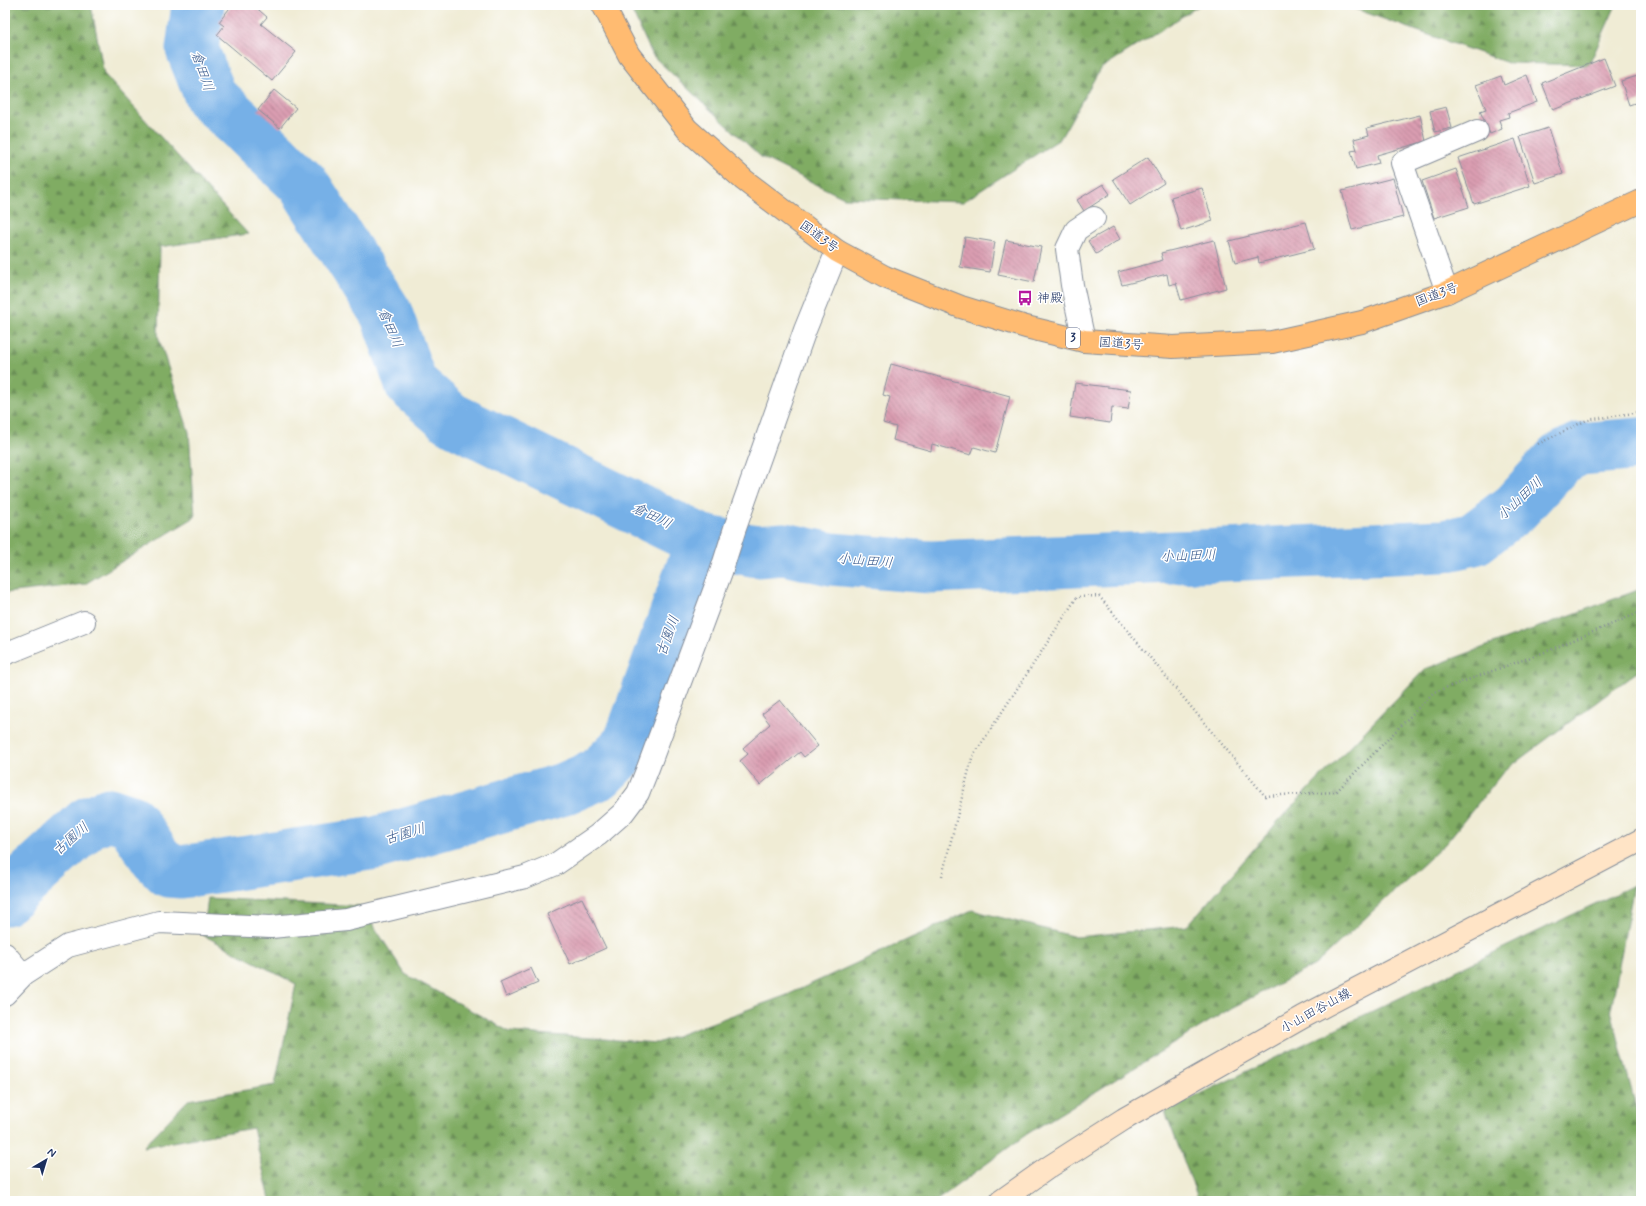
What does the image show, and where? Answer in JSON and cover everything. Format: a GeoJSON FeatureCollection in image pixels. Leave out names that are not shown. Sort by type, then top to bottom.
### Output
{"type":"FeatureCollection","features":[{"type":"Feature","properties":{"kind":"highway","name":"国道3号"},"geometry":{"type":"LineString","coordinates":[[603,5],[629,55],[687,129],[744,180],[837,251],[885,277],[961,307],[1026,328],[1084,341],[1173,348],[1272,342],[1362,322],[1447,292],[1641,201]]}},
{"type":"Feature","properties":{"kind":"main road","name":"小山田谷山線"},"geometry":{"type":"LineString","coordinates":[[1001,1201],[1049,1167],[1124,1119],[1303,1017],[1641,840]]}},
{"type":"Feature","properties":{"kind":"street"},"geometry":{"type":"LineString","coordinates":[[1447,292],[1402,163],[1477,131]]}},
{"type":"Feature","properties":{"kind":"street"},"geometry":{"type":"LineString","coordinates":[[1084,341],[1072,285],[1067,249],[1076,230],[1094,218]]}},
{"type":"Feature","properties":{"kind":"street"},"geometry":{"type":"LineString","coordinates":[[5,994],[23,975],[68,946],[159,922],[270,927],[346,920],[525,878],[556,864],[598,835],[623,813],[638,793],[721,572],[735,528],[806,330],[837,251]]}},
{"type":"Feature","properties":{"kind":"street"},"geometry":{"type":"LineString","coordinates":[[5,654],[84,622]]}},
{"type":"Feature","properties":{"kind":"street"},"geometry":{"type":"LineString","coordinates":[[5,954],[23,975]]}},
{"type":"Feature","properties":{"kind":"path"},"geometry":{"type":"LineString","coordinates":[[1538,444],[1587,420],[1641,412]]}},
{"type":"Feature","properties":{"kind":"path"},"geometry":{"type":"LineString","coordinates":[[942,876],[972,758],[1077,597],[1099,596],[1265,796],[1336,792],[1434,692],[1545,652],[1641,612]]}},
{"type":"Feature","properties":{"kind":"green space"},"geometry":{"type":"Polygon","coordinates":[[[5,5],[91,5],[104,74],[248,234],[160,247],[158,336],[189,432],[195,517],[85,584],[5,593],[5,5]]]}},
{"type":"Feature","properties":{"kind":"green space"},"geometry":{"type":"Polygon","coordinates":[[[629,5],[1200,5],[1100,69],[1060,139],[963,202],[844,198],[761,157],[653,56],[629,5]]]}},
{"type":"Feature","properties":{"kind":"green space"},"geometry":{"type":"Polygon","coordinates":[[[1344,5],[1616,5],[1589,65],[1508,63],[1344,5]]]}},
{"type":"Feature","properties":{"kind":"green space"},"geometry":{"type":"Polygon","coordinates":[[[1641,589],[1641,669],[1504,771],[1446,843],[1315,965],[1233,1007],[1027,1134],[936,1201],[269,1201],[270,1199],[253,1128],[143,1147],[188,1100],[275,1085],[296,984],[203,935],[208,898],[361,906],[405,974],[510,1032],[657,1043],[787,995],[972,910],[1076,937],[1187,926],[1280,819],[1425,669],[1641,589]]]}},
{"type":"Feature","properties":{"kind":"green space"},"geometry":{"type":"Polygon","coordinates":[[[1634,885],[1611,1010],[1641,1127],[1641,1201],[1199,1201],[1165,1111],[1634,885]]]}},
{"type":"Feature","properties":{"kind":"building"},"geometry":{"type":"Polygon","coordinates":[[[232,5],[253,5],[267,17],[261,24],[296,52],[272,81],[217,35],[224,26],[219,22],[232,5]]]}},
{"type":"Feature","properties":{"kind":"building"},"geometry":{"type":"Polygon","coordinates":[[[1604,58],[1615,86],[1553,110],[1542,83],[1604,58]]]}},
{"type":"Feature","properties":{"kind":"building"},"geometry":{"type":"Polygon","coordinates":[[[1527,75],[1537,102],[1508,113],[1509,117],[1499,120],[1502,129],[1490,134],[1480,111],[1486,109],[1476,85],[1501,76],[1504,85],[1527,75]]]}},
{"type":"Feature","properties":{"kind":"building"},"geometry":{"type":"Polygon","coordinates":[[[1641,75],[1641,101],[1629,105],[1621,81],[1641,75]]]}},
{"type":"Feature","properties":{"kind":"building"},"geometry":{"type":"Polygon","coordinates":[[[274,90],[296,108],[280,128],[258,110],[274,90]]]}},
{"type":"Feature","properties":{"kind":"building"},"geometry":{"type":"Polygon","coordinates":[[[1446,107],[1452,128],[1435,132],[1430,111],[1446,107]]]}},
{"type":"Feature","properties":{"kind":"building"},"geometry":{"type":"Polygon","coordinates":[[[1420,115],[1426,141],[1377,155],[1379,163],[1356,169],[1351,151],[1357,150],[1354,139],[1369,135],[1367,128],[1420,115]]]}},
{"type":"Feature","properties":{"kind":"building"},"geometry":{"type":"Polygon","coordinates":[[[1548,128],[1563,174],[1535,183],[1520,137],[1548,128]]]}},
{"type":"Feature","properties":{"kind":"building"},"geometry":{"type":"Polygon","coordinates":[[[1515,139],[1530,186],[1474,204],[1458,158],[1515,139]]]}},
{"type":"Feature","properties":{"kind":"building"},"geometry":{"type":"Polygon","coordinates":[[[1148,157],[1164,183],[1130,205],[1113,179],[1148,157]]]}},
{"type":"Feature","properties":{"kind":"building"},"geometry":{"type":"Polygon","coordinates":[[[1456,169],[1469,207],[1434,218],[1422,181],[1456,169]]]}},
{"type":"Feature","properties":{"kind":"building"},"geometry":{"type":"Polygon","coordinates":[[[1393,178],[1403,217],[1352,230],[1342,191],[1393,178]]]}},
{"type":"Feature","properties":{"kind":"building"},"geometry":{"type":"Polygon","coordinates":[[[1103,184],[1110,194],[1084,211],[1077,200],[1103,184]]]}},
{"type":"Feature","properties":{"kind":"building"},"geometry":{"type":"Polygon","coordinates":[[[1202,188],[1213,221],[1181,231],[1171,197],[1202,188]]]}},
{"type":"Feature","properties":{"kind":"building"},"geometry":{"type":"Polygon","coordinates":[[[1306,222],[1314,249],[1259,263],[1258,257],[1235,263],[1229,241],[1306,222]]]}},
{"type":"Feature","properties":{"kind":"building"},"geometry":{"type":"Polygon","coordinates":[[[1113,227],[1120,239],[1096,254],[1088,241],[1113,227]]]}},
{"type":"Feature","properties":{"kind":"building"},"geometry":{"type":"Polygon","coordinates":[[[965,237],[995,242],[990,272],[960,267],[965,237]]]}},
{"type":"Feature","properties":{"kind":"building"},"geometry":{"type":"Polygon","coordinates":[[[1006,240],[1041,247],[1034,282],[998,275],[1006,240]]]}},
{"type":"Feature","properties":{"kind":"building"},"geometry":{"type":"Polygon","coordinates":[[[1214,240],[1226,288],[1181,300],[1176,283],[1169,285],[1167,274],[1122,285],[1118,272],[1163,260],[1161,253],[1214,240]]]}},
{"type":"Feature","properties":{"kind":"building"},"geometry":{"type":"Polygon","coordinates":[[[891,364],[1010,396],[995,453],[974,447],[971,455],[932,444],[931,451],[893,440],[896,427],[883,423],[890,397],[883,395],[891,364]]]}},
{"type":"Feature","properties":{"kind":"building"},"geometry":{"type":"Polygon","coordinates":[[[1075,383],[1131,390],[1128,409],[1112,407],[1110,423],[1070,417],[1075,383]]]}},
{"type":"Feature","properties":{"kind":"building"},"geometry":{"type":"Polygon","coordinates":[[[780,700],[818,746],[804,757],[800,752],[760,785],[740,761],[748,754],[743,748],[770,724],[762,714],[780,700]]]}},
{"type":"Feature","properties":{"kind":"building"},"geometry":{"type":"Polygon","coordinates":[[[582,898],[606,948],[570,964],[547,914],[582,898]]]}},
{"type":"Feature","properties":{"kind":"building"},"geometry":{"type":"Polygon","coordinates":[[[531,968],[538,983],[506,997],[500,982],[531,968]]]}},
{"type":"Feature","properties":{"kind":"waterway","name":"小山田川"},"geometry":{"type":"LineString","coordinates":[[198,5],[192,49],[211,97],[302,182],[386,313],[411,384],[450,418],[702,541],[757,551],[784,549],[831,559],[930,567],[1444,546],[1474,539],[1515,508],[1560,459],[1579,449],[1641,444]]}},
{"type":"Feature","properties":{"kind":"waterway","name":"古園川"},"geometry":{"type":"LineString","coordinates":[[5,899],[88,823],[109,814],[131,821],[156,858],[169,871],[181,872],[376,843],[564,789],[599,774],[629,744],[702,541]]}},
{"type":"Feature","properties":{"kind":"place","name":"神殿"},"geometry":{"type":"Point","coordinates":[1025,298]}},
{"type":"Feature","properties":{"kind":"water label","name":"倉田川"},"geometry":{"type":"Point","coordinates":[202,71]}},
{"type":"Feature","properties":{"kind":"water label","name":"倉田川"},"geometry":{"type":"Point","coordinates":[390,328]}},
{"type":"Feature","properties":{"kind":"water label","name":"倉田川"},"geometry":{"type":"Point","coordinates":[652,516]}}]}
